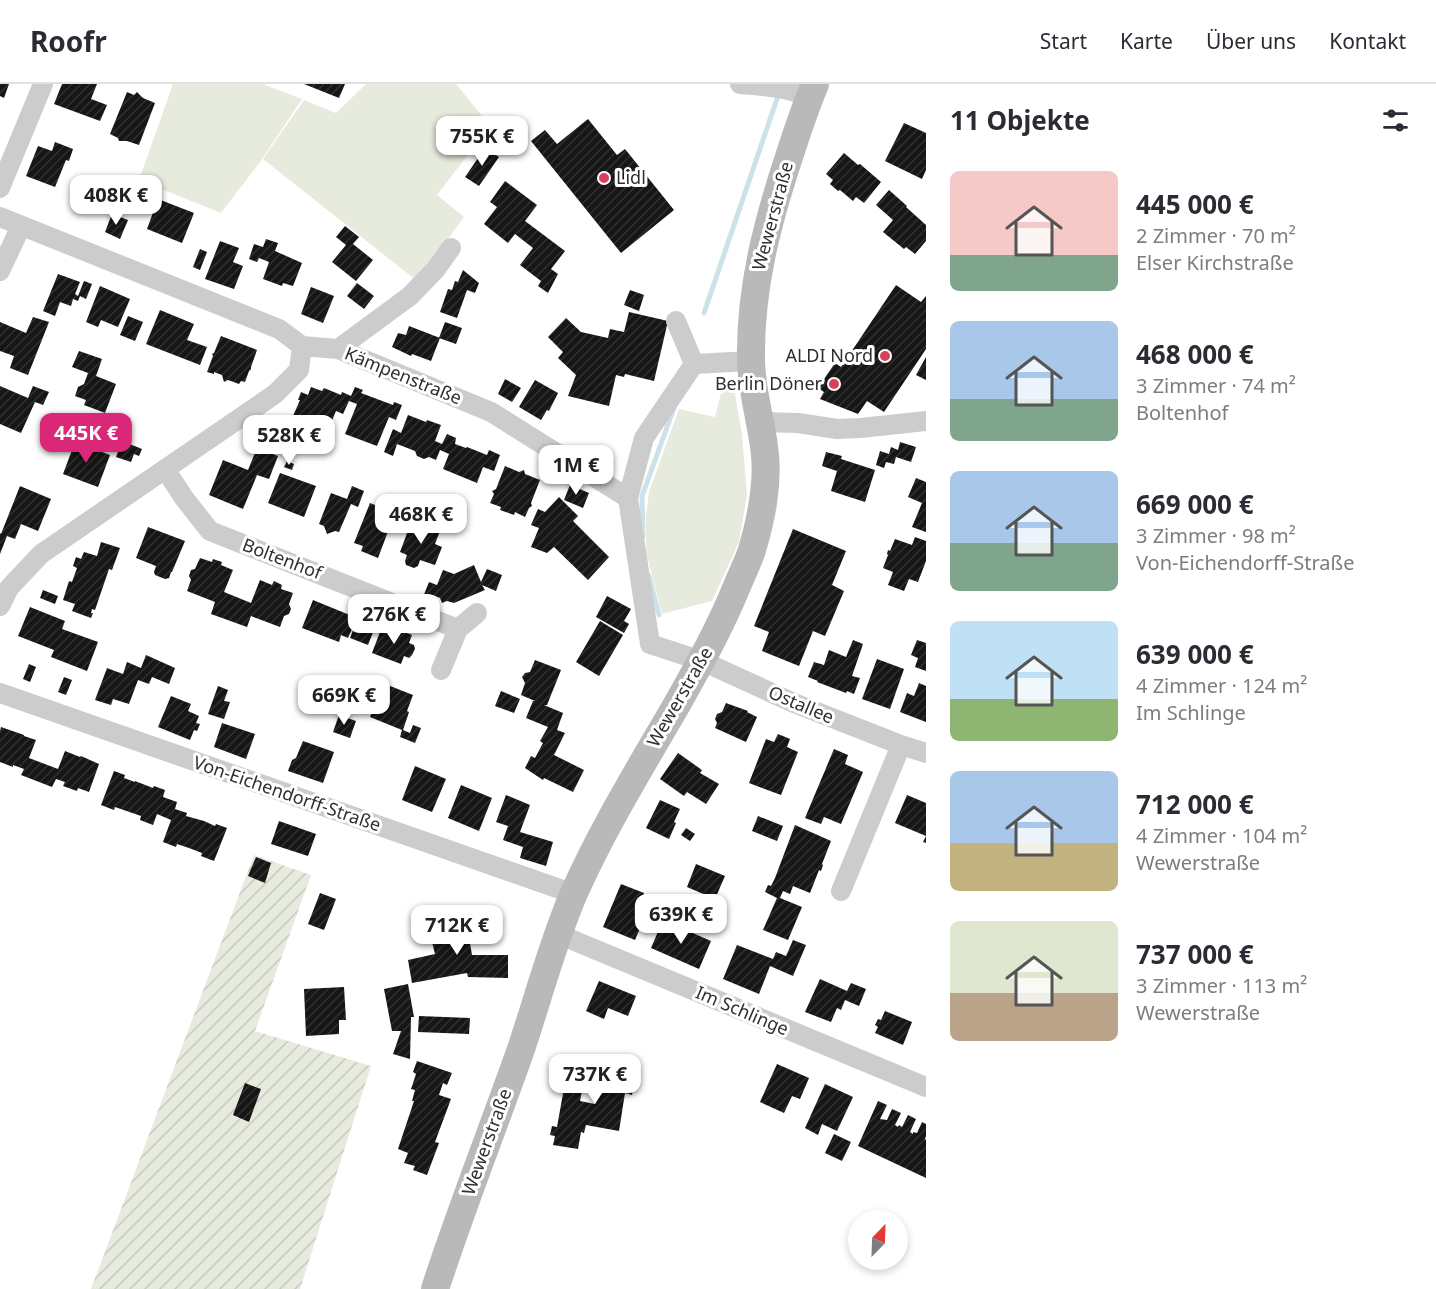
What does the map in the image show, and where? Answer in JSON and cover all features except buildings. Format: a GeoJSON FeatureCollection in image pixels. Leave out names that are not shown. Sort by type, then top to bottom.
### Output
{"type":"FeatureCollection","features":[{"type":"Feature","properties":{"kind":"main road","name":"Wewerstraße"},"geometry":{"type":"LineString","coordinates":[[435,1289],[520,1051],[558,934],[574,894],[614,813],[702,661],[722,622],[751,552],[766,488],[765,455],[750,361],[753,310],[762,249],[797,89]]}},
{"type":"Feature","properties":{"kind":"street"},"geometry":{"type":"LineString","coordinates":[[0,188],[43,84]]}},
{"type":"Feature","properties":{"kind":"street"},"geometry":{"type":"LineString","coordinates":[[740,84],[797,89]]}},
{"type":"Feature","properties":{"kind":"street","name":"Kämpenstraße"},"geometry":{"type":"LineString","coordinates":[[0,217],[279,329],[302,346],[338,350],[491,412],[628,498]]}},
{"type":"Feature","properties":{"kind":"street"},"geometry":{"type":"LineString","coordinates":[[0,271],[21,226]]}},
{"type":"Feature","properties":{"kind":"street"},"geometry":{"type":"LineString","coordinates":[[338,350],[410,296],[436,269],[451,248]]}},
{"type":"Feature","properties":{"kind":"street"},"geometry":{"type":"LineString","coordinates":[[676,321],[694,364]]}},
{"type":"Feature","properties":{"kind":"street"},"geometry":{"type":"LineString","coordinates":[[0,606],[9,588],[41,554],[275,394],[298,370],[302,346]]}},
{"type":"Feature","properties":{"kind":"street"},"geometry":{"type":"LineString","coordinates":[[694,364],[750,361]]}},
{"type":"Feature","properties":{"kind":"street"},"geometry":{"type":"LineString","coordinates":[[694,364],[644,438],[628,498],[650,644],[702,661]]}},
{"type":"Feature","properties":{"kind":"street"},"geometry":{"type":"LineString","coordinates":[[760,422],[798,423],[837,429],[926,421]]}},
{"type":"Feature","properties":{"kind":"street","name":"Boltenhof"},"geometry":{"type":"LineString","coordinates":[[165,469],[210,531],[458,629]]}},
{"type":"Feature","properties":{"kind":"street"},"geometry":{"type":"LineString","coordinates":[[441,670],[458,629],[477,613]]}},
{"type":"Feature","properties":{"kind":"street","name":"Ostallee"},"geometry":{"type":"LineString","coordinates":[[702,661],[794,703],[926,753]]}},
{"type":"Feature","properties":{"kind":"street","name":"Von-Eichendorff-Straße"},"geometry":{"type":"LineString","coordinates":[[0,693],[574,894]]}},
{"type":"Feature","properties":{"kind":"street"},"geometry":{"type":"LineString","coordinates":[[841,891],[901,745]]}},
{"type":"Feature","properties":{"kind":"street","name":"Im Schlinge"},"geometry":{"type":"LineString","coordinates":[[558,934],[926,1087]]}},
{"type":"Feature","properties":{"kind":"shaded area"},"geometry":{"type":"Polygon","coordinates":[[[173,84],[266,84],[302,99],[260,162],[221,213],[139,180],[173,84]]]}},
{"type":"Feature","properties":{"kind":"shaded area"},"geometry":{"type":"Polygon","coordinates":[[[366,84],[457,85],[490,126],[437,195],[464,217],[417,281],[263,159],[304,100],[336,113],[366,84]]]}},
{"type":"Feature","properties":{"kind":"shaded area"},"geometry":{"type":"Polygon","coordinates":[[[724,381],[733,383],[742,434],[747,495],[739,542],[712,601],[662,614],[646,552],[649,492],[679,409],[715,417],[724,381]]]}},
{"type":"Feature","properties":{"kind":"shaded area"},"geometry":{"type":"Polygon","coordinates":[[[254,855],[311,875],[255,1031],[371,1066],[300,1289],[91,1289],[254,855]]]}},
{"type":"Feature","properties":{"kind":"waterway"},"geometry":{"type":"LineString","coordinates":[[704,313],[779,93]]}},
{"type":"Feature","properties":{"kind":"waterway"},"geometry":{"type":"LineString","coordinates":[[643,537],[642,496],[674,408]]}},
{"type":"Feature","properties":{"kind":"waterway"},"geometry":{"type":"LineString","coordinates":[[649,576],[659,615]]}},
{"type":"Feature","properties":{"kind":"place","name":"Lidl"},"geometry":{"type":"Point","coordinates":[604,178]}},
{"type":"Feature","properties":{"kind":"place","name":"ALDI Nord"},"geometry":{"type":"Point","coordinates":[885,356]}},
{"type":"Feature","properties":{"kind":"place","name":"Berlin Döner"},"geometry":{"type":"Point","coordinates":[834,384]}}]}
